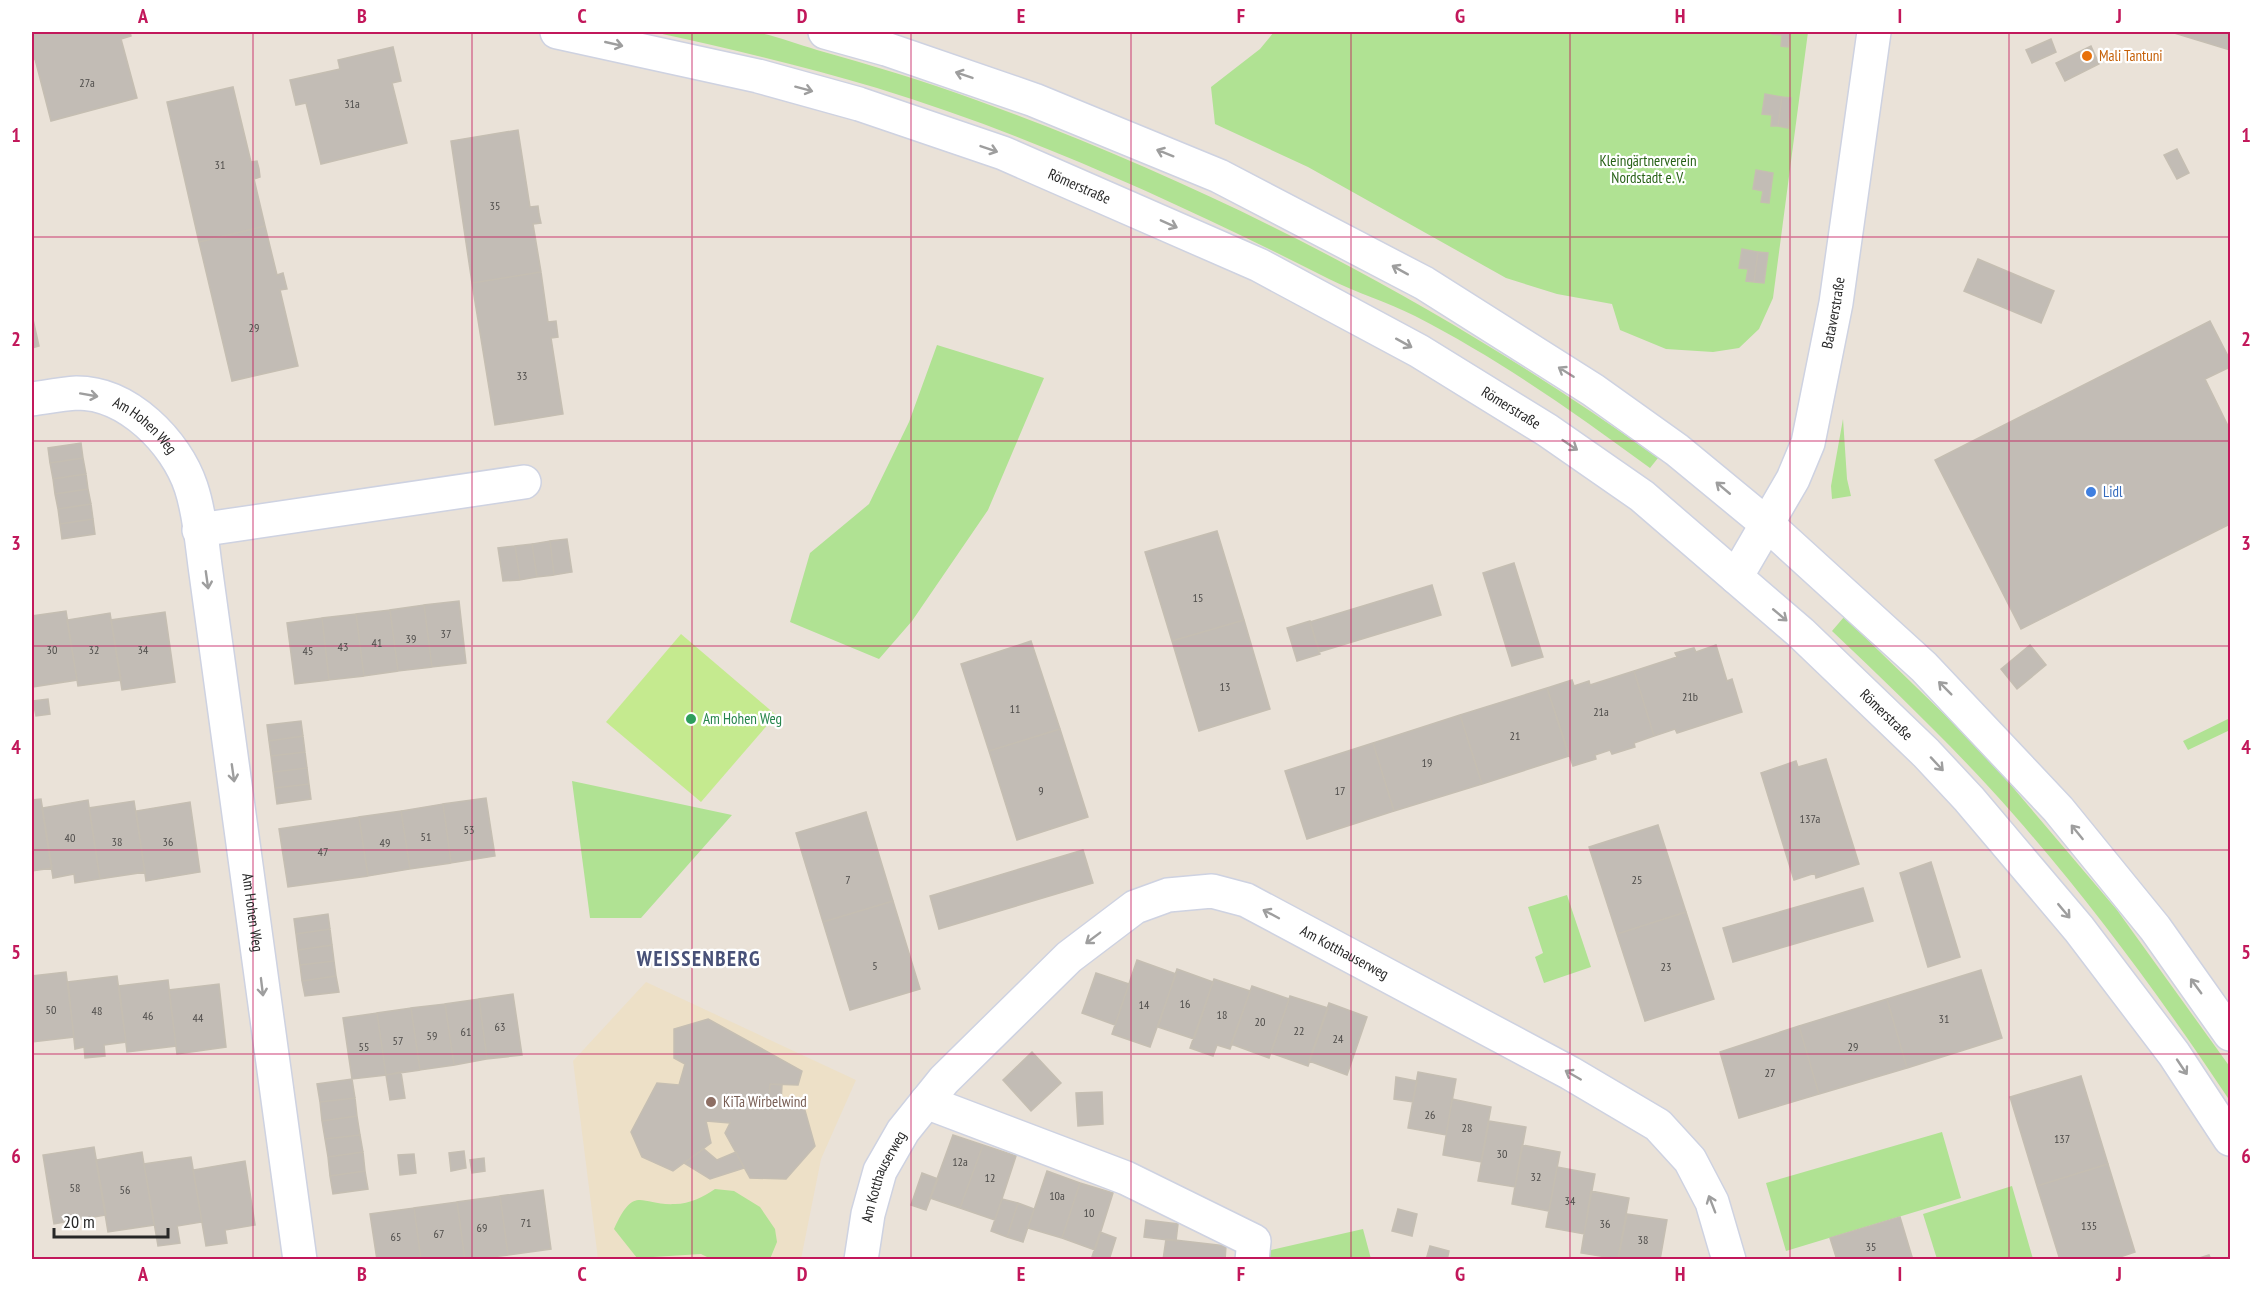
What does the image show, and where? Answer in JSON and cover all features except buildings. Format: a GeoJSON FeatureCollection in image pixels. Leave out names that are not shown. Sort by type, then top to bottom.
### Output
{"type":"FeatureCollection","features":[{"type":"Feature","properties":{"kind":"main road","name":"Römerstraße"},"geometry":{"type":"LineString","coordinates":[[557,32],[758,76],[859,104],[1003,153],[1248,260],[1419,351],[1547,430],[1642,496],[1801,633],[1926,753],[1969,799],[2086,938],[2174,1054],[2230,1138]]}},
{"type":"Feature","properties":{"kind":"main road"},"geometry":{"type":"LineString","coordinates":[[825,32],[886,49],[1034,100],[1220,176],[1424,283],[1593,390],[1677,450],[1768,525],[1924,667],[2058,809],[2155,928],[2230,1034]]}},
{"type":"Feature","properties":{"kind":"main road","name":"Bataverstraße"},"geometry":{"type":"LineString","coordinates":[[1736,577],[1793,479],[1808,443],[1819,400],[1836,303],[1874,32]]}},
{"type":"Feature","properties":{"kind":"main road","name":"Am Hohen Weg"},"geometry":{"type":"LineString","coordinates":[[32,399],[79,393],[100,397],[141,418],[178,458],[192,488],[300,1260]]}},
{"type":"Feature","properties":{"kind":"main road"},"geometry":{"type":"LineString","coordinates":[[199,530],[524,482]]}},
{"type":"Feature","properties":{"kind":"main road","name":"Am Kotthauserweg"},"geometry":{"type":"LineString","coordinates":[[861,1260],[868,1214],[880,1171],[903,1131],[926,1102],[1069,957],[1135,907],[1168,895],[1212,891],[1246,900],[1570,1073],[1658,1125],[1690,1161],[1712,1202],[1729,1260]]}},
{"type":"Feature","properties":{"kind":"main road"},"geometry":{"type":"LineString","coordinates":[[926,1102],[1126,1178],[1254,1241],[1252,1260]]}},
{"type":"Feature","properties":{"kind":"shaded area","name":"KiTa Wirbelwind"},"geometry":{"type":"Polygon","coordinates":[[[646,982],[856,1080],[821,1159],[801,1259],[598,1259],[573,1061],[646,982]]]}},
{"type":"Feature","properties":{"kind":"green space"},"geometry":{"type":"Polygon","coordinates":[[[728,30],[777,37],[956,93],[1066,134],[1156,172],[1243,212],[1414,302],[1497,351],[1658,458],[1650,468],[1506,368],[1415,316],[1340,284],[1107,174],[992,127],[877,88],[709,44],[653,32],[728,30]]]}},
{"type":"Feature","properties":{"kind":"green space","name":"Kleingärtnerverein Nordstadt e. V."},"geometry":{"type":"Polygon","coordinates":[[[1274,32],[1808,32],[1773,298],[1759,329],[1739,348],[1713,352],[1666,349],[1620,330],[1612,304],[1557,294],[1506,278],[1308,167],[1215,124],[1211,87],[1260,49],[1274,32]]]}},
{"type":"Feature","properties":{"kind":"green space"},"geometry":{"type":"Polygon","coordinates":[[[937,345],[1044,378],[988,510],[912,621],[879,659],[790,622],[810,553],[869,504],[909,422],[937,345]]]}},
{"type":"Feature","properties":{"kind":"green space"},"geometry":{"type":"Polygon","coordinates":[[[1843,419],[1847,479],[1851,496],[1832,499],[1831,486],[1843,419]]]}},
{"type":"Feature","properties":{"kind":"green space"},"geometry":{"type":"Polygon","coordinates":[[[1844,617],[1982,751],[2117,910],[2230,1067],[2230,1101],[2180,1027],[2127,955],[2043,849],[1948,744],[1832,631],[1844,617]]]}},
{"type":"Feature","properties":{"kind":"green space","name":"Am Hohen Weg"},"geometry":{"type":"Polygon","coordinates":[[[681,634],[776,715],[701,802],[606,722],[681,634]]]}},
{"type":"Feature","properties":{"kind":"green space"},"geometry":{"type":"Polygon","coordinates":[[[2230,718],[2230,730],[2188,750],[2183,741],[2230,718]]]}},
{"type":"Feature","properties":{"kind":"green space"},"geometry":{"type":"Polygon","coordinates":[[[572,781],[732,815],[641,918],[590,918],[572,781]]]}},
{"type":"Feature","properties":{"kind":"green space"},"geometry":{"type":"Polygon","coordinates":[[[1567,895],[1591,967],[1544,983],[1535,957],[1543,953],[1528,907],[1567,895]]]}},
{"type":"Feature","properties":{"kind":"green space"},"geometry":{"type":"Polygon","coordinates":[[[1942,1132],[1961,1198],[1786,1251],[1766,1183],[1942,1132]]]}},
{"type":"Feature","properties":{"kind":"green space"},"geometry":{"type":"Polygon","coordinates":[[[2012,1186],[2033,1259],[1937,1259],[1923,1214],[2012,1186]]]}},
{"type":"Feature","properties":{"kind":"green space"},"geometry":{"type":"Polygon","coordinates":[[[715,1189],[734,1191],[760,1207],[775,1229],[777,1242],[770,1259],[711,1259],[701,1254],[637,1258],[614,1229],[627,1206],[633,1201],[681,1204],[696,1200],[715,1189]]]}},
{"type":"Feature","properties":{"kind":"green space"},"geometry":{"type":"Polygon","coordinates":[[[1363,1229],[1371,1259],[1267,1260],[1267,1251],[1363,1229]]]}},
{"type":"Feature","properties":{"kind":"place","name":"Mali Tantuni"},"geometry":{"type":"Point","coordinates":[2087,56]}},
{"type":"Feature","properties":{"kind":"place","name":"Lidl"},"geometry":{"type":"Point","coordinates":[2091,492]}},
{"type":"Feature","properties":{"kind":"place","name":"Am Hohen Weg"},"geometry":{"type":"Point","coordinates":[691,719]}},
{"type":"Feature","properties":{"kind":"place","name":"KiTa Wirbelwind"},"geometry":{"type":"Point","coordinates":[711,1102]}},
{"type":"Feature","properties":{"kind":"district","name":"WEISSENBERG"},"geometry":{"type":"Point","coordinates":[699,959]}}]}
